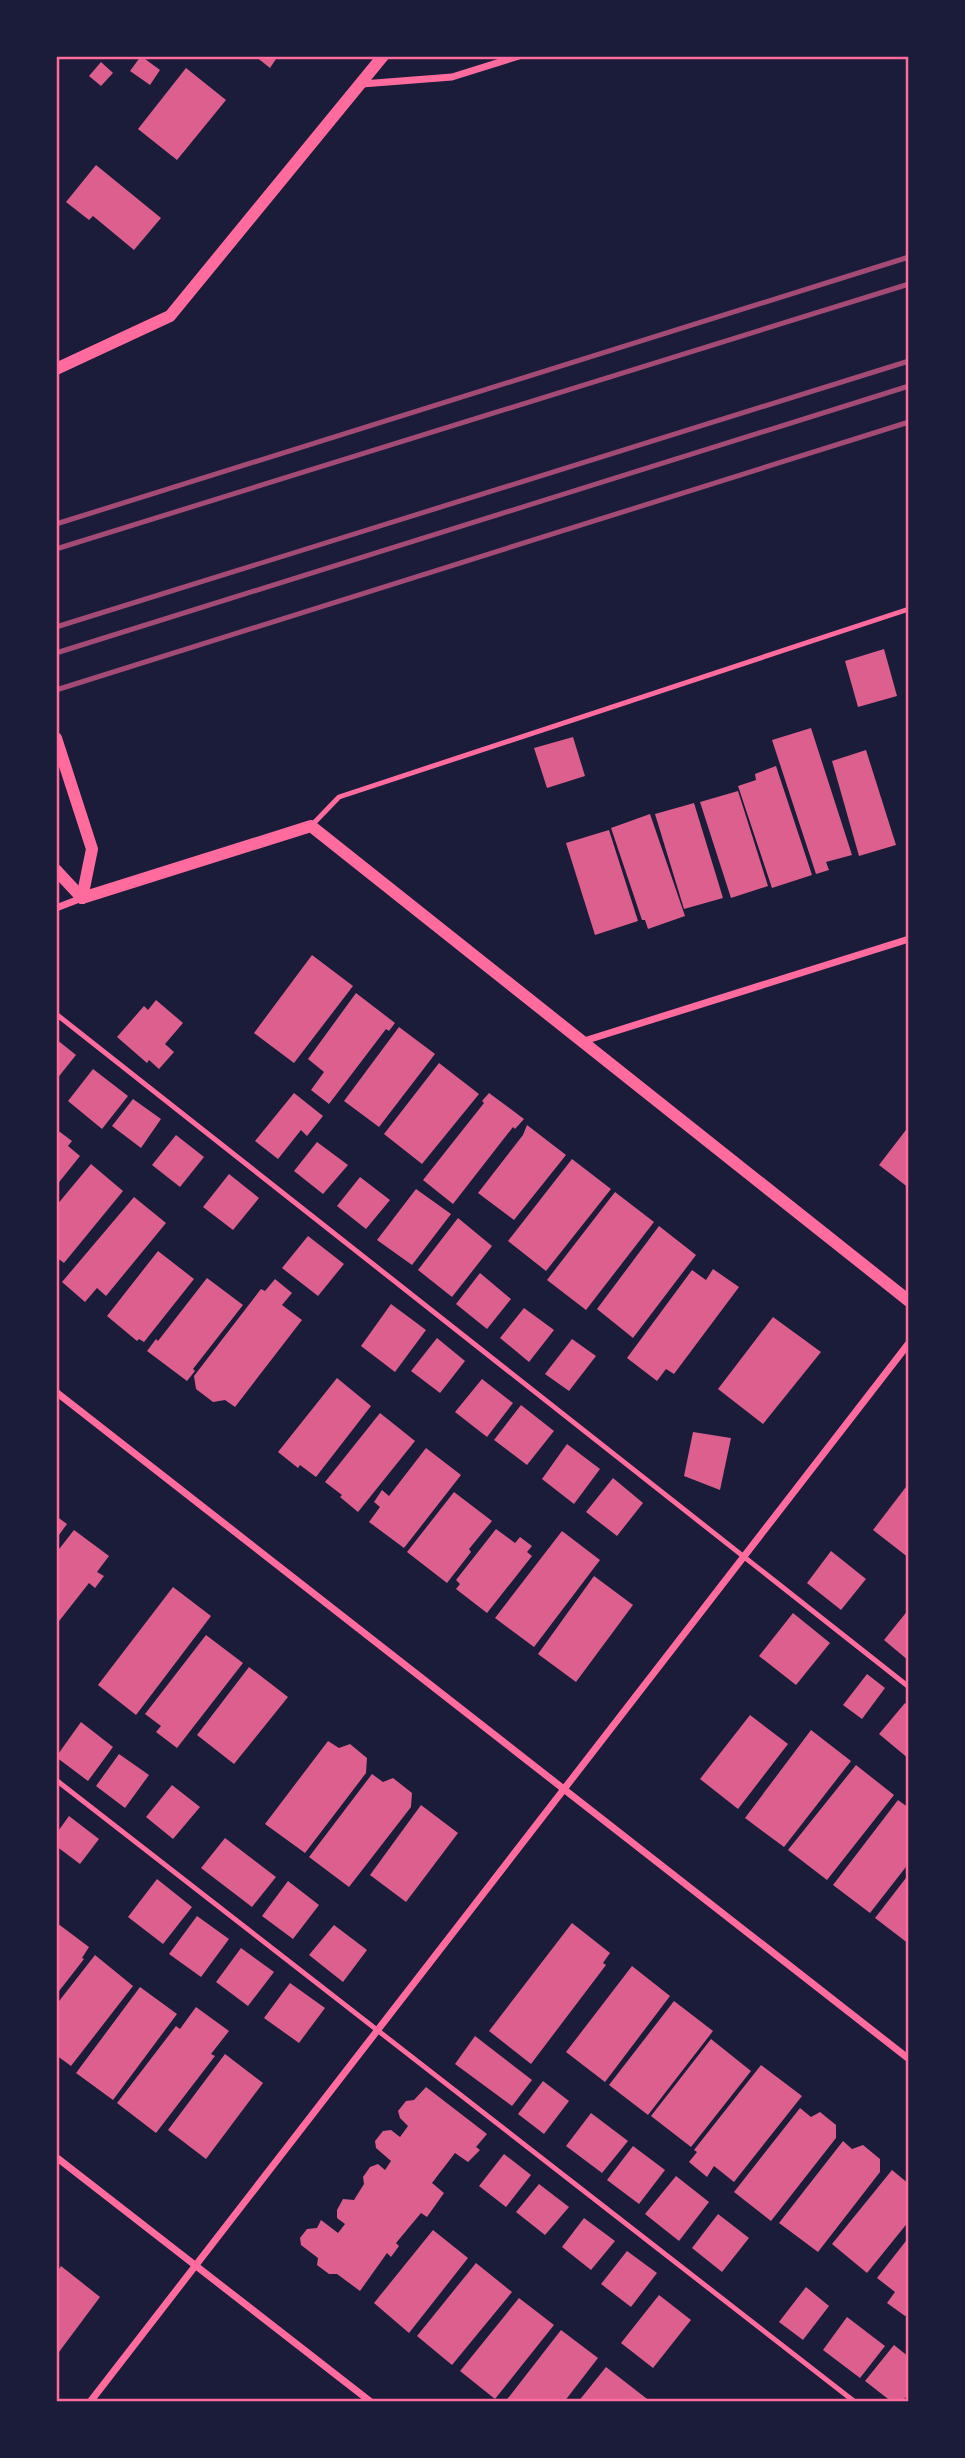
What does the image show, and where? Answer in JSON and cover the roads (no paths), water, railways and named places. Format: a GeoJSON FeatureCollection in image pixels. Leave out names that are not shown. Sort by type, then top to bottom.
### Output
{"type":"FeatureCollection","features":[{"type":"Feature","properties":{"kind":"street"},"geometry":{"type":"LineString","coordinates":[[56,369],[170,316],[383,56]]}},
{"type":"Feature","properties":{"kind":"street"},"geometry":{"type":"LineString","coordinates":[[362,84],[452,77],[519,56]]}},
{"type":"Feature","properties":{"kind":"street"},"geometry":{"type":"LineString","coordinates":[[56,738],[92,849],[82,898]]}},
{"type":"Feature","properties":{"kind":"street"},"geometry":{"type":"LineString","coordinates":[[56,908],[311,826],[909,1301]]}},
{"type":"Feature","properties":{"kind":"street"},"geometry":{"type":"LineString","coordinates":[[56,870],[82,898]]}},
{"type":"Feature","properties":{"kind":"street"},"geometry":{"type":"LineString","coordinates":[[584,1041],[909,939]]}},
{"type":"Feature","properties":{"kind":"street"},"geometry":{"type":"LineString","coordinates":[[90,2402],[909,1343]]}},
{"type":"Feature","properties":{"kind":"street"},"geometry":{"type":"LineString","coordinates":[[56,1392],[909,2059]]}},
{"type":"Feature","properties":{"kind":"street"},"geometry":{"type":"LineString","coordinates":[[56,2157],[371,2402]]}},
{"type":"Feature","properties":{"kind":"lane"},"geometry":{"type":"LineString","coordinates":[[311,826],[339,797],[909,609]]}},
{"type":"Feature","properties":{"kind":"lane"},"geometry":{"type":"LineString","coordinates":[[56,1014],[909,1686]]}},
{"type":"Feature","properties":{"kind":"lane"},"geometry":{"type":"LineString","coordinates":[[56,1780],[855,2402]]}},
{"type":"Feature","properties":{"kind":"railway"},"geometry":{"type":"LineString","coordinates":[[56,524],[909,257]]}},
{"type":"Feature","properties":{"kind":"railway"},"geometry":{"type":"LineString","coordinates":[[56,549],[909,284]]}},
{"type":"Feature","properties":{"kind":"railway"},"geometry":{"type":"LineString","coordinates":[[56,627],[909,361]]}},
{"type":"Feature","properties":{"kind":"railway"},"geometry":{"type":"LineString","coordinates":[[56,653],[909,386]]}},
{"type":"Feature","properties":{"kind":"railway"},"geometry":{"type":"LineString","coordinates":[[56,690],[909,422]]}}]}
